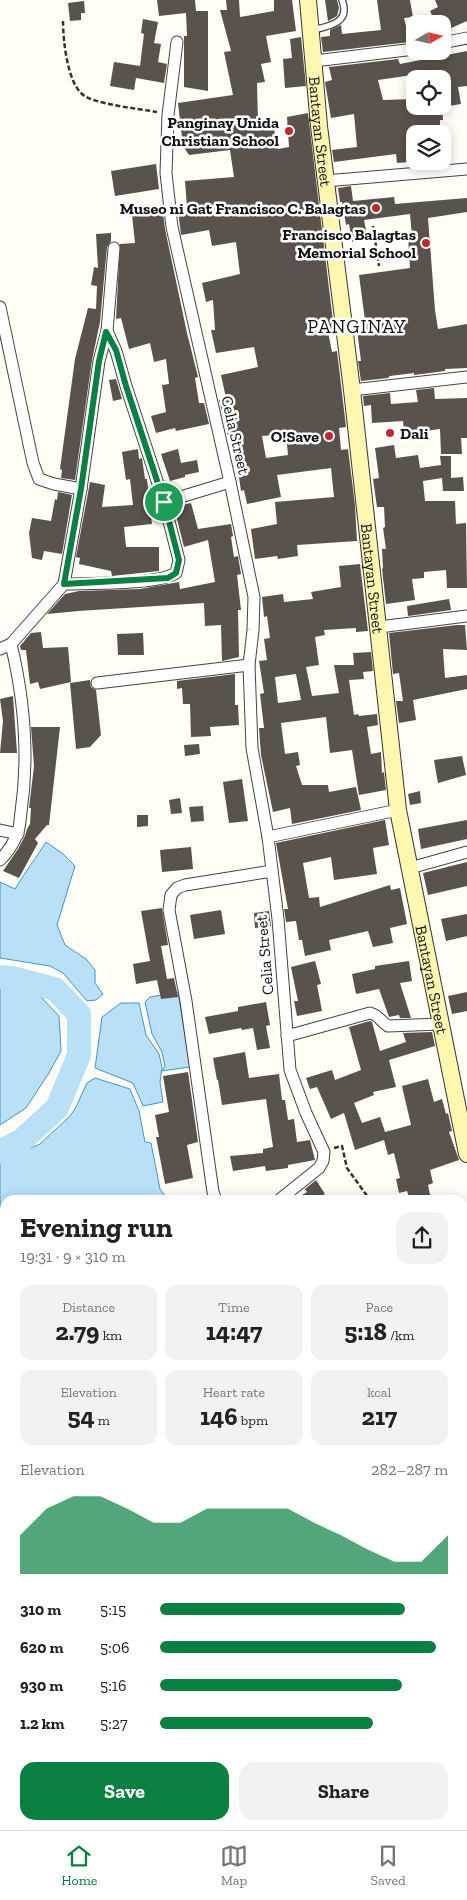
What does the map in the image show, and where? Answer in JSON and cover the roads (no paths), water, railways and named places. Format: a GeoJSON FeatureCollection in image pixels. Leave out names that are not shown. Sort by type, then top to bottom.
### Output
{"type":"FeatureCollection","features":[{"type":"Feature","properties":{"kind":"main road","name":"Bantayan Street"},"geometry":{"type":"LineString","coordinates":[[308,0],[325,181],[352,390],[398,810],[467,1154]]}},
{"type":"Feature","properties":{"kind":"street"},"geometry":{"type":"LineString","coordinates":[[451,41],[467,38]]}},
{"type":"Feature","properties":{"kind":"street","name":"Celia Street"},"geometry":{"type":"LineString","coordinates":[[177,42],[168,115],[166,173],[172,227],[254,597],[249,665],[252,748],[268,837],[278,919],[290,1070],[306,1113],[324,1152],[323,1161],[319,1168],[285,1195]]}},
{"type":"Feature","properties":{"kind":"street"},"geometry":{"type":"LineString","coordinates":[[314,60],[406,50]]}},
{"type":"Feature","properties":{"kind":"street"},"geometry":{"type":"LineString","coordinates":[[325,181],[467,169]]}},
{"type":"Feature","properties":{"kind":"street"},"geometry":{"type":"LineString","coordinates":[[0,860],[18,834],[24,793],[24,742],[17,670],[5,646],[64,584],[81,489],[99,361],[106,332],[114,248]]}},
{"type":"Feature","properties":{"kind":"street"},"geometry":{"type":"LineString","coordinates":[[0,307],[33,463],[39,478],[54,484],[81,489]]}},
{"type":"Feature","properties":{"kind":"street"},"geometry":{"type":"LineString","coordinates":[[64,584],[168,578],[176,573],[179,560],[164,502],[116,350],[106,332]]}},
{"type":"Feature","properties":{"kind":"street"},"geometry":{"type":"LineString","coordinates":[[352,390],[467,377]]}},
{"type":"Feature","properties":{"kind":"street"},"geometry":{"type":"LineString","coordinates":[[164,502],[230,482]]}},
{"type":"Feature","properties":{"kind":"street"},"geometry":{"type":"LineString","coordinates":[[378,627],[467,616]]}},
{"type":"Feature","properties":{"kind":"street"},"geometry":{"type":"LineString","coordinates":[[97,683],[249,665]]}},
{"type":"Feature","properties":{"kind":"street"},"geometry":{"type":"LineString","coordinates":[[268,837],[398,810]]}},
{"type":"Feature","properties":{"kind":"street"},"geometry":{"type":"LineString","coordinates":[[0,830],[18,834]]}},
{"type":"Feature","properties":{"kind":"street"},"geometry":{"type":"LineString","coordinates":[[410,868],[467,852]]}},
{"type":"Feature","properties":{"kind":"street"},"geometry":{"type":"LineString","coordinates":[[214,1195],[186,1001],[168,910],[171,895],[177,888],[185,885],[272,871]]}},
{"type":"Feature","properties":{"kind":"street"},"geometry":{"type":"LineString","coordinates":[[287,1036],[370,1012],[377,1015],[388,1026],[441,1024]]}},
{"type":"Feature","properties":{"kind":"lane"},"geometry":{"type":"LineString","coordinates":[[311,31],[339,21],[344,11],[342,0]]}},
{"type":"Feature","properties":{"kind":"water"},"geometry":{"type":"Polygon","coordinates":[[[46,842],[62,853],[75,866],[57,925],[65,945],[86,959],[95,970],[95,983],[103,994],[96,1000],[87,1001],[63,973],[50,966],[0,958],[0,882],[15,889],[46,842]]]}},
{"type":"Feature","properties":{"kind":"water"},"geometry":{"type":"Polygon","coordinates":[[[0,988],[11,988],[40,996],[59,1016],[61,1051],[26,1108],[0,1125],[0,988]]]}},
{"type":"Feature","properties":{"kind":"water"},"geometry":{"type":"Polygon","coordinates":[[[178,992],[190,1067],[162,1071],[165,1066],[162,1052],[152,1034],[145,1002],[150,997],[178,992]]]}},
{"type":"Feature","properties":{"kind":"water"},"geometry":{"type":"Polygon","coordinates":[[[121,1003],[139,1003],[146,1035],[159,1054],[162,1067],[160,1082],[163,1102],[143,1106],[133,1083],[95,1068],[102,1017],[121,1003]]]}},
{"type":"Feature","properties":{"kind":"water"},"geometry":{"type":"Polygon","coordinates":[[[95,1078],[130,1089],[139,1111],[145,1142],[151,1143],[160,1189],[164,1195],[0,1195],[0,1161],[40,1144],[69,1117],[75,1109],[87,1083],[95,1078]]]}},
{"type":"Feature","properties":{"kind":"waterway"},"geometry":{"type":"LineString","coordinates":[[0,977],[13,978],[55,989],[79,1014],[79,1055],[57,1108],[22,1140],[0,1152]]}},
{"type":"Feature","properties":{"kind":"place","name":"Panginay Unida Christian School"},"geometry":{"type":"Point","coordinates":[289,131]}},
{"type":"Feature","properties":{"kind":"place","name":"Museo ni Gat Francisco C. Balagtas"},"geometry":{"type":"Point","coordinates":[376,208]}},
{"type":"Feature","properties":{"kind":"place","name":"Francisco Balagtas Memorial School"},"geometry":{"type":"Point","coordinates":[426,243]}},
{"type":"Feature","properties":{"kind":"place","name":"Dali"},"geometry":{"type":"Point","coordinates":[390,433]}},
{"type":"Feature","properties":{"kind":"place","name":"O!Save"},"geometry":{"type":"Point","coordinates":[329,436]}},
{"type":"Feature","properties":{"kind":"district","name":"PANGINAY"},"geometry":{"type":"Point","coordinates":[357,326]}}]}
